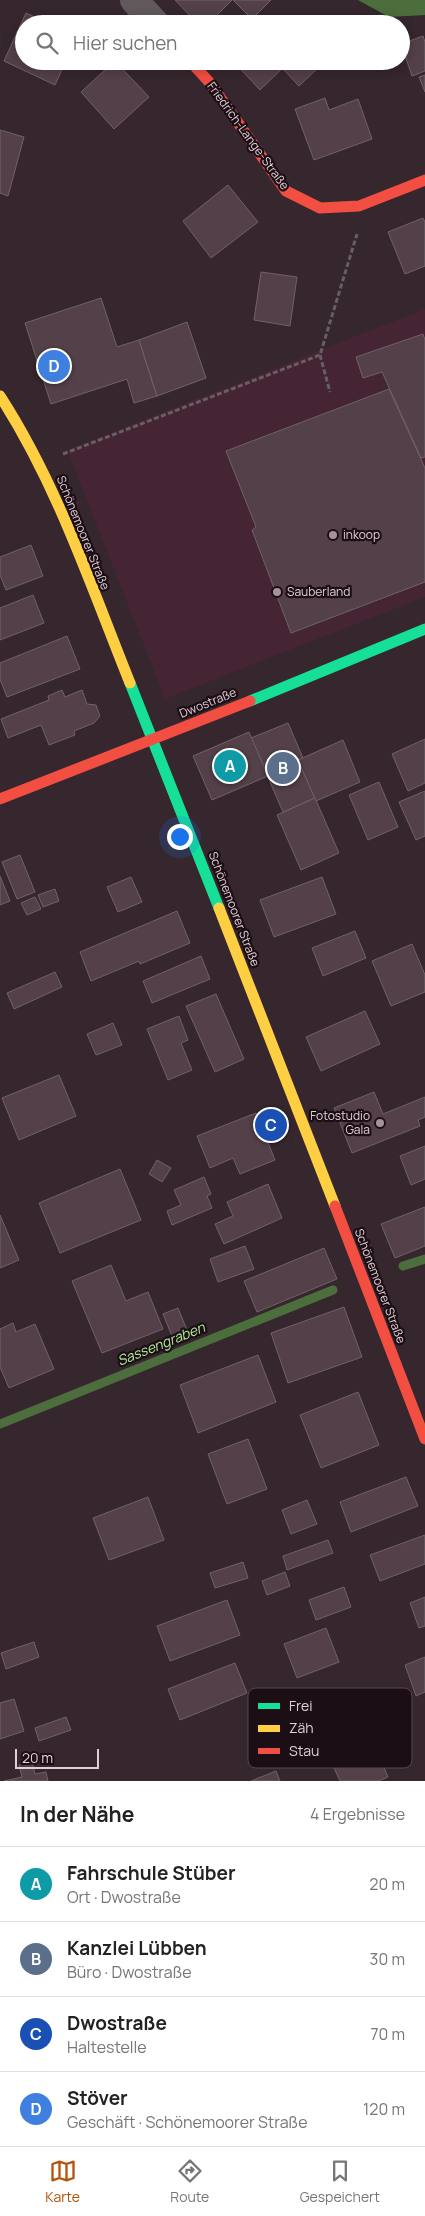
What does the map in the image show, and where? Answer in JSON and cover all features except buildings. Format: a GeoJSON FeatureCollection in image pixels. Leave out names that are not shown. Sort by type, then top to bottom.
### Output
{"type":"FeatureCollection","features":[{"type":"Feature","properties":{"kind":"street"},"geometry":{"type":"LineString","coordinates":[[134,0],[148,15]]}},
{"type":"Feature","properties":{"kind":"street","name":"Friedrich-Lange-Straße"},"geometry":{"type":"LineString","coordinates":[[198,70],[210,84],[286,191],[320,208],[359,206],[425,180]]}},
{"type":"Feature","properties":{"kind":"street","name":"Schönemoorer Straße"},"geometry":{"type":"LineString","coordinates":[[0,396],[40,464],[240,961],[425,1439]]}},
{"type":"Feature","properties":{"kind":"street","name":"Dwostraße"},"geometry":{"type":"LineString","coordinates":[[0,799],[152,741],[425,629]]}},
{"type":"Feature","properties":{"kind":"path"},"geometry":{"type":"LineString","coordinates":[[330,392],[320,355],[367,202]]}},
{"type":"Feature","properties":{"kind":"path"},"geometry":{"type":"LineString","coordinates":[[40,464],[320,355]]}},
{"type":"Feature","properties":{"kind":"shaded area"},"geometry":{"type":"Polygon","coordinates":[[[358,0],[425,0],[425,15],[385,15],[358,0]]]}},
{"type":"Feature","properties":{"kind":"shaded area"},"geometry":{"type":"Polygon","coordinates":[[[425,309],[425,597],[165,699],[67,450],[425,309]]]}},
{"type":"Feature","properties":{"kind":"waterway","name":"Sassengraben"},"geometry":{"type":"LineString","coordinates":[[403,1266],[425,1259]]}},
{"type":"Feature","properties":{"kind":"waterway","name":"Sassengraben"},"geometry":{"type":"LineString","coordinates":[[0,1424],[333,1290]]}},
{"type":"Feature","properties":{"kind":"traffic: fast"},"geometry":{"type":"LineString","coordinates":[[250,701],[425,629]]}},
{"type":"Feature","properties":{"kind":"traffic: fast"},"geometry":{"type":"LineString","coordinates":[[130,683],[219,908]]}},
{"type":"Feature","properties":{"kind":"traffic: slow"},"geometry":{"type":"LineString","coordinates":[[0,396],[39,464],[56,500],[130,683]]}},
{"type":"Feature","properties":{"kind":"traffic: slow"},"geometry":{"type":"LineString","coordinates":[[219,908],[335,1206]]}},
{"type":"Feature","properties":{"kind":"traffic: jam"},"geometry":{"type":"LineString","coordinates":[[198,70],[210,83],[286,191],[320,208],[359,206],[425,180]]}},
{"type":"Feature","properties":{"kind":"traffic: jam"},"geometry":{"type":"LineString","coordinates":[[0,799],[250,701]]}},
{"type":"Feature","properties":{"kind":"traffic: jam"},"geometry":{"type":"LineString","coordinates":[[335,1206],[425,1439]]}},
{"type":"Feature","properties":{"kind":"place","name":"Stöver"},"geometry":{"type":"Point","coordinates":[54,366]}},
{"type":"Feature","properties":{"kind":"place","name":"inkoop"},"geometry":{"type":"Point","coordinates":[333,535]}},
{"type":"Feature","properties":{"kind":"place","name":"Sauberland"},"geometry":{"type":"Point","coordinates":[277,592]}},
{"type":"Feature","properties":{"kind":"place","name":"Fahrschule Stüber"},"geometry":{"type":"Point","coordinates":[230,766]}},
{"type":"Feature","properties":{"kind":"place","name":"Kanzlei Lübben"},"geometry":{"type":"Point","coordinates":[283,768]}},
{"type":"Feature","properties":{"kind":"place","name":"Fotostudio Gala"},"geometry":{"type":"Point","coordinates":[380,1123]}},
{"type":"Feature","properties":{"kind":"place","name":"Dwostraße"},"geometry":{"type":"Point","coordinates":[271,1125]}}]}
